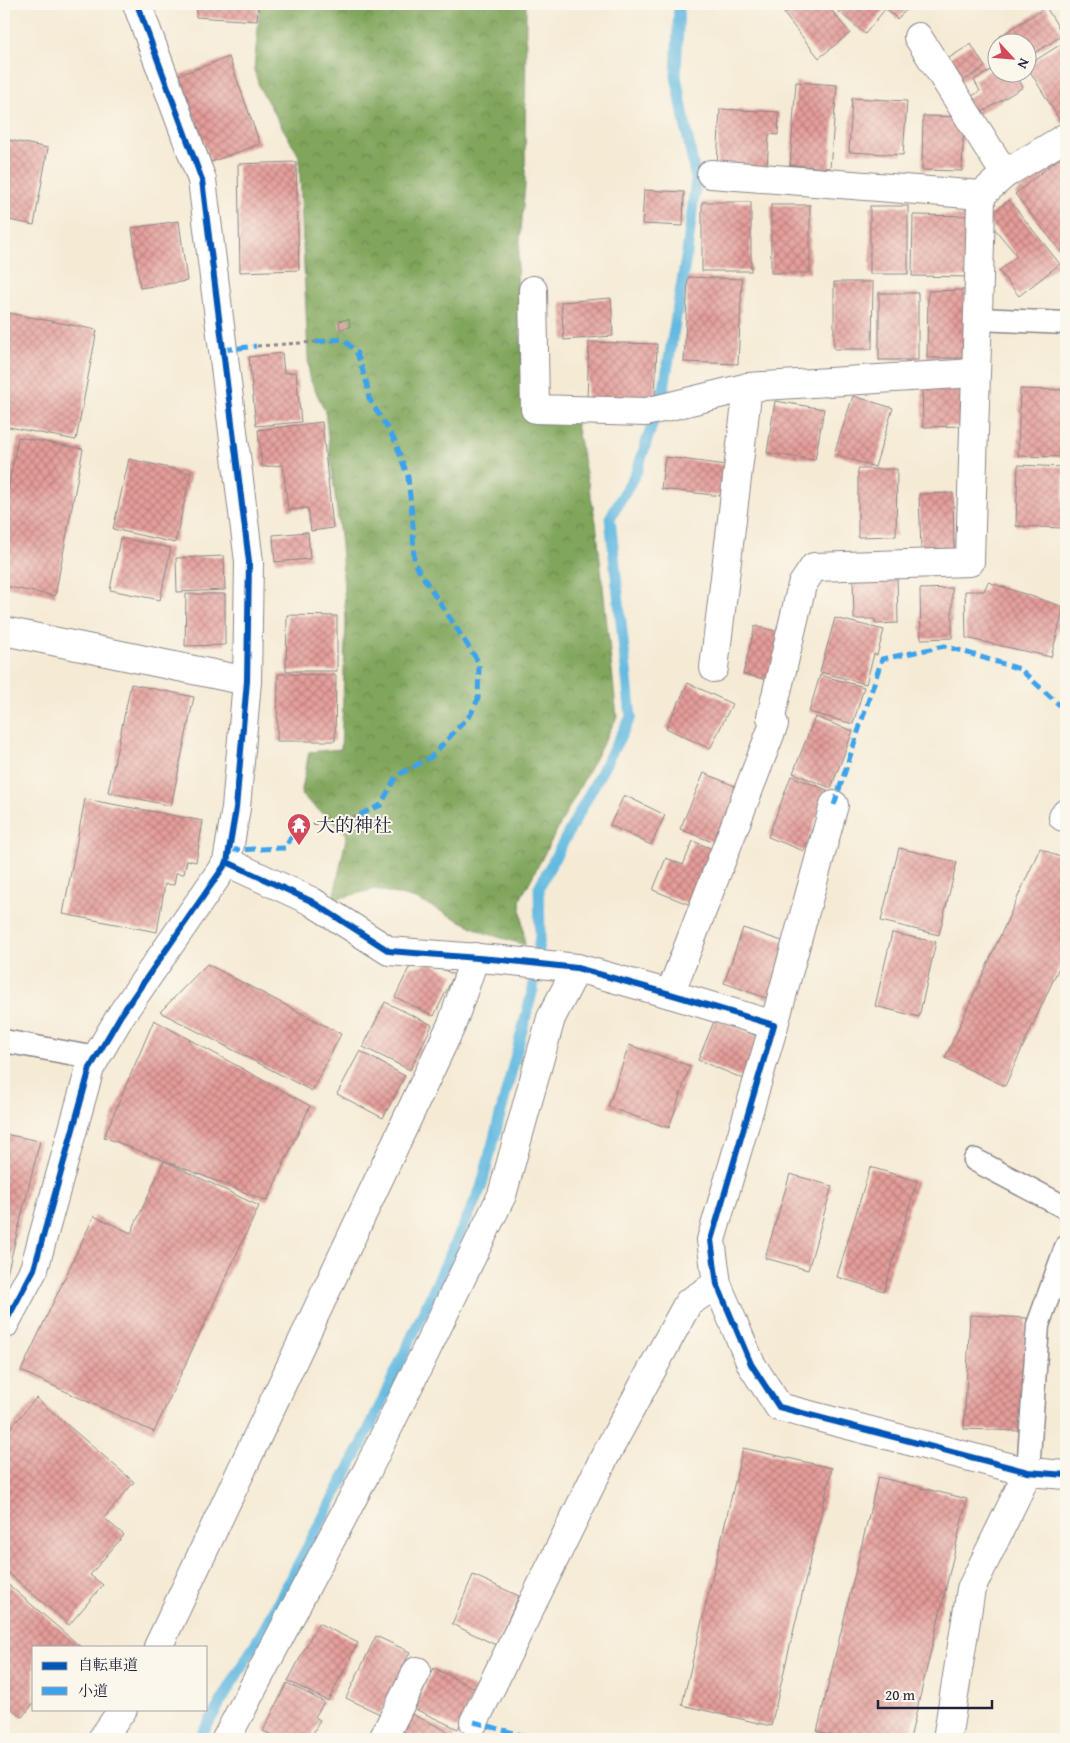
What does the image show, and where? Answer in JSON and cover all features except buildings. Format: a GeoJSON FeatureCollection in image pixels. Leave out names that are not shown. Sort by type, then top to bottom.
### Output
{"type":"FeatureCollection","features":[{"type":"Feature","properties":{"kind":"street"},"geometry":{"type":"LineString","coordinates":[[4,1325],[34,1269],[90,1068],[121,1015],[227,862],[236,808],[247,681],[249,562],[202,180],[137,4]]}},
{"type":"Feature","properties":{"kind":"street"},"geometry":{"type":"LineString","coordinates":[[918,37],[1005,174]]}},
{"type":"Feature","properties":{"kind":"street"},"geometry":{"type":"LineString","coordinates":[[711,174],[981,195],[1005,174],[1066,137]]}},
{"type":"Feature","properties":{"kind":"street"},"geometry":{"type":"LineString","coordinates":[[670,994],[774,724],[771,717],[802,585],[814,567],[970,562],[975,373],[979,319],[981,195]]}},
{"type":"Feature","properties":{"kind":"street"},"geometry":{"type":"LineString","coordinates":[[533,290],[535,409],[659,409],[748,387],[975,373]]}},
{"type":"Feature","properties":{"kind":"street"},"geometry":{"type":"LineString","coordinates":[[714,668],[748,387]]}},
{"type":"Feature","properties":{"kind":"street"},"geometry":{"type":"LineString","coordinates":[[4,631],[247,681]]}},
{"type":"Feature","properties":{"kind":"street"},"geometry":{"type":"LineString","coordinates":[[834,805],[774,1025],[711,1240],[717,1284],[752,1364],[779,1407],[1028,1472],[1066,1475]]}},
{"type":"Feature","properties":{"kind":"street"},"geometry":{"type":"LineString","coordinates":[[227,862],[310,901],[389,951],[475,957],[577,968],[774,1025]]}},
{"type":"Feature","properties":{"kind":"street"},"geometry":{"type":"LineString","coordinates":[[158,1646],[452,1024],[475,957]]}},
{"type":"Feature","properties":{"kind":"street"},"geometry":{"type":"LineString","coordinates":[[226,1739],[368,1469],[502,1196],[551,1018],[577,968]]}},
{"type":"Feature","properties":{"kind":"street"},"geometry":{"type":"LineString","coordinates":[[474,1722],[604,1458],[688,1303],[717,1284]]}},
{"type":"Feature","properties":{"kind":"street"},"geometry":{"type":"LineString","coordinates":[[947,1739],[971,1589],[1028,1472]]}},
{"type":"Feature","properties":{"kind":"street"},"geometry":{"type":"LineString","coordinates":[[382,1739],[418,1671]]}},
{"type":"Feature","properties":{"kind":"street"},"geometry":{"type":"LineString","coordinates":[[102,1739],[122,1710]]}},
{"type":"Feature","properties":{"kind":"lane"},"geometry":{"type":"LineString","coordinates":[[979,319],[1066,323]]}},
{"type":"Feature","properties":{"kind":"lane"},"geometry":{"type":"LineString","coordinates":[[4,1041],[96,1058]]}},
{"type":"Feature","properties":{"kind":"lane"},"geometry":{"type":"LineString","coordinates":[[975,1160],[1066,1208]]}},
{"type":"Feature","properties":{"kind":"lane"},"geometry":{"type":"LineString","coordinates":[[1028,1472],[1038,1325],[1066,1247]]}},
{"type":"Feature","properties":{"kind":"path"},"geometry":{"type":"LineString","coordinates":[[256,346],[316,342]]}},
{"type":"Feature","properties":{"kind":"path"},"geometry":{"type":"LineString","coordinates":[[298,826],[357,816]]}},
{"type":"Feature","properties":{"kind":"green space"},"geometry":{"type":"Polygon","coordinates":[[[260,4],[526,4],[525,185],[517,275],[526,420],[575,419],[596,522],[617,717],[520,900],[525,945],[485,933],[416,899],[375,889],[333,900],[347,834],[301,795],[309,752],[341,749],[346,621],[341,545],[325,411],[309,377],[299,156],[260,89],[254,70],[260,4]]]}},
{"type":"Feature","properties":{"kind":"waterway"},"geometry":{"type":"LineString","coordinates":[[199,1739],[265,1627],[362,1444],[481,1188],[533,989],[540,936],[539,887],[631,717],[610,518],[637,471],[664,388],[687,252],[696,180],[676,76],[679,4]]}},
{"type":"Feature","properties":{"kind":"marked path"},"geometry":{"type":"LineString","coordinates":[[316,342],[343,339],[357,353],[367,384],[369,398],[395,441],[408,477],[413,525],[414,563],[479,663],[478,699],[471,714],[431,757],[396,776],[381,805],[357,816]]}},
{"type":"Feature","properties":{"kind":"marked path"},"geometry":{"type":"LineString","coordinates":[[223,350],[256,346]]}},
{"type":"Feature","properties":{"kind":"marked path"},"geometry":{"type":"LineString","coordinates":[[834,805],[882,659],[945,646],[1020,669],[1066,711]]}},
{"type":"Feature","properties":{"kind":"marked path"},"geometry":{"type":"LineString","coordinates":[[230,850],[285,848],[297,827]]}},
{"type":"Feature","properties":{"kind":"marked path"},"geometry":{"type":"LineString","coordinates":[[474,1722],[536,1739]]}},
{"type":"Feature","properties":{"kind":"cycle path"},"geometry":{"type":"LineString","coordinates":[[4,1325],[34,1269],[90,1068],[121,1015],[227,862],[236,808],[247,681],[249,562],[223,350],[202,180],[137,4]]}},
{"type":"Feature","properties":{"kind":"cycle path"},"geometry":{"type":"LineString","coordinates":[[227,862],[311,901],[389,951],[577,968],[774,1025],[711,1240],[717,1284],[751,1364],[779,1407],[1028,1472],[1066,1475]]}},
{"type":"Feature","properties":{"kind":"place","name":"大的神社"},"geometry":{"type":"Point","coordinates":[299,846]}}]}
